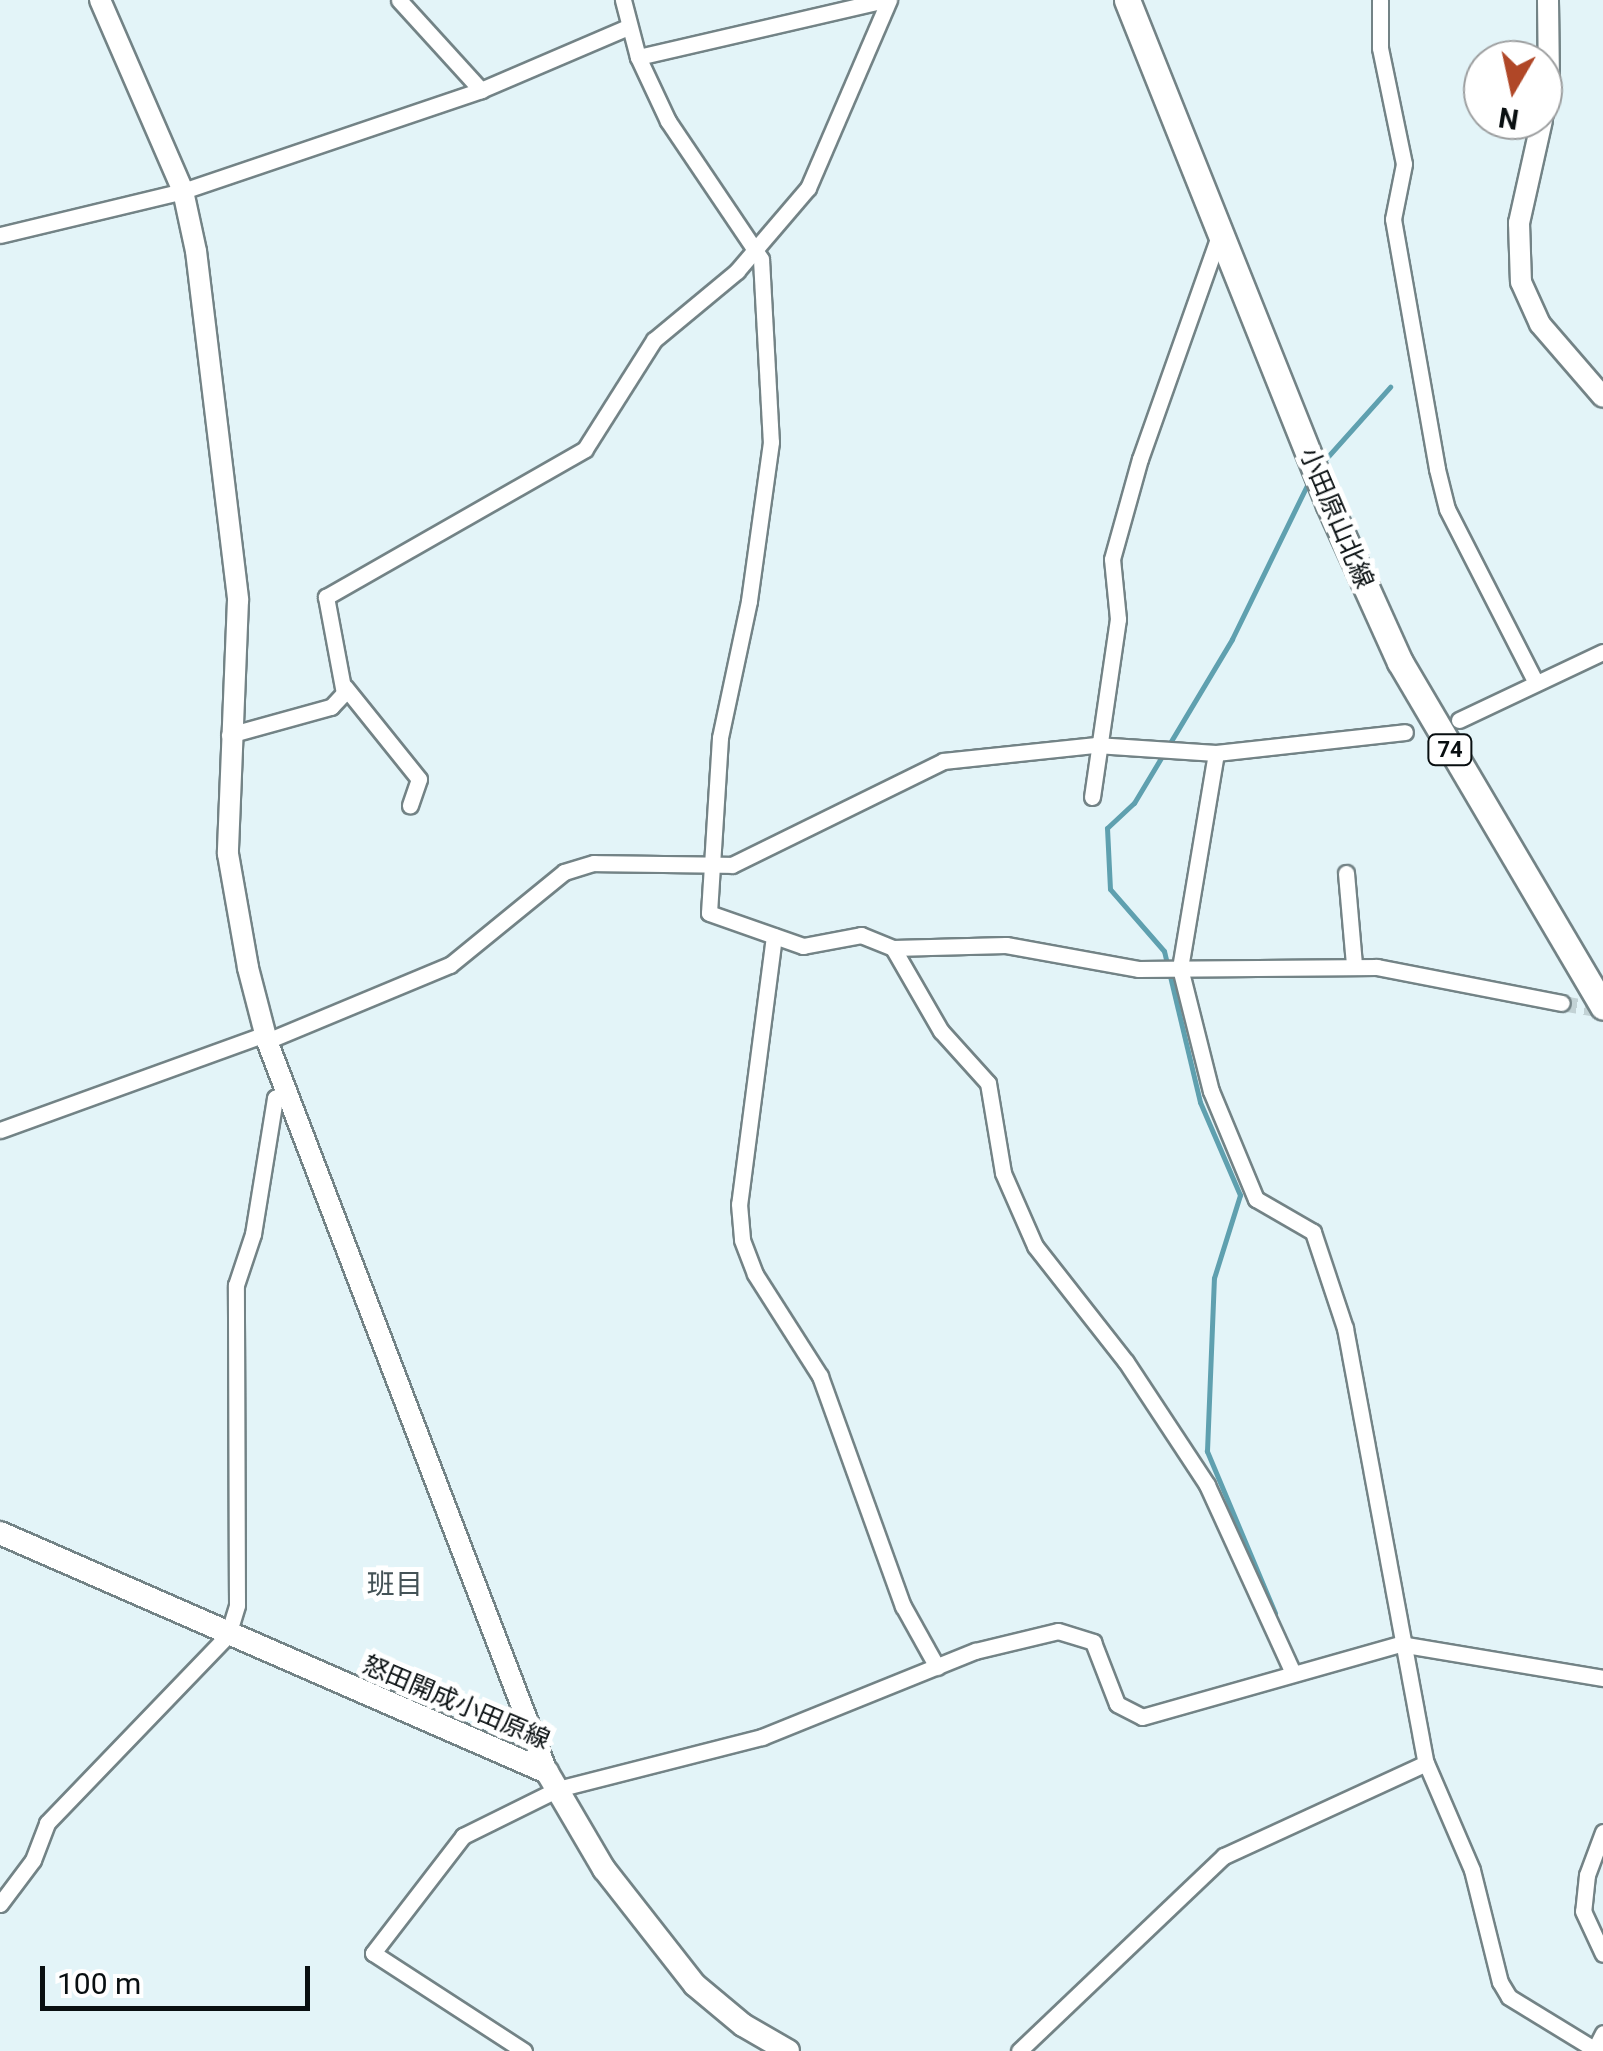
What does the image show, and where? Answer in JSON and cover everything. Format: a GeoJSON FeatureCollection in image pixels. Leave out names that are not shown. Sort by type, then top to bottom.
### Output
{"type":"FeatureCollection","features":[{"type":"Feature","properties":{"kind":"main road","name":"小田原山北線"},"geometry":{"type":"LineString","coordinates":[[1127,0],[1315,471],[1400,662],[1603,1007]]}},
{"type":"Feature","properties":{"kind":"main road","name":"怒田開成小田原線"},"geometry":{"type":"LineString","coordinates":[[0,1534],[553,1781],[604,1869],[695,1985],[743,2025],[788,2051]]}},
{"type":"Feature","properties":{"kind":"street"},"geometry":{"type":"LineString","coordinates":[[100,0],[183,192],[236,566],[238,661],[229,736],[228,854],[266,1037],[553,1781]]}},
{"type":"Feature","properties":{"kind":"street"},"geometry":{"type":"LineString","coordinates":[[399,0],[481,90]]}},
{"type":"Feature","properties":{"kind":"street"},"geometry":{"type":"LineString","coordinates":[[622,0],[638,58],[668,121],[759,248],[771,442],[755,567],[722,722],[708,863],[709,913],[818,947],[860,935],[893,948],[1006,945],[1138,969],[1354,965],[1562,1004]]}},
{"type":"Feature","properties":{"kind":"street"},"geometry":{"type":"LineString","coordinates":[[638,58],[887,0]]}},
{"type":"Feature","properties":{"kind":"street"},"geometry":{"type":"LineString","coordinates":[[410,805],[420,779],[344,687],[326,597],[575,460],[654,340],[759,248],[823,164],[887,0]]}},
{"type":"Feature","properties":{"kind":"street"},"geometry":{"type":"LineString","coordinates":[[1380,0],[1380,48],[1404,164],[1393,219],[1437,469],[1447,509],[1536,684]]}},
{"type":"Feature","properties":{"kind":"street"},"geometry":{"type":"LineString","coordinates":[[1546,40],[1548,0]]}},
{"type":"Feature","properties":{"kind":"street"},"geometry":{"type":"LineString","coordinates":[[0,235],[183,192],[481,90],[628,27]]}},
{"type":"Feature","properties":{"kind":"street"},"geometry":{"type":"LineString","coordinates":[[1537,140],[1519,224],[1522,282],[1540,324],[1603,397]]}},
{"type":"Feature","properties":{"kind":"street"},"geometry":{"type":"LineString","coordinates":[[1092,797],[1096,745],[1118,619],[1112,558],[1140,459],[1220,233]]}},
{"type":"Feature","properties":{"kind":"street"},"geometry":{"type":"LineString","coordinates":[[1459,720],[1603,652]]}},
{"type":"Feature","properties":{"kind":"street"},"geometry":{"type":"LineString","coordinates":[[229,736],[331,707],[344,687]]}},
{"type":"Feature","properties":{"kind":"street"},"geometry":{"type":"LineString","coordinates":[[0,1130],[266,1037],[450,965],[564,872],[594,864],[749,859],[943,762],[1096,745],[1216,753],[1404,732]]}},
{"type":"Feature","properties":{"kind":"street"},"geometry":{"type":"LineString","coordinates":[[1216,753],[1180,968],[1211,1091],[1244,1180],[1256,1199],[1313,1232],[1345,1328],[1370,1442],[1400,1644],[1426,1762],[1472,1870],[1500,1982],[1509,1997],[1594,2050],[1603,2033]]}},
{"type":"Feature","properties":{"kind":"street"},"geometry":{"type":"LineString","coordinates":[[1346,873],[1354,965]]}},
{"type":"Feature","properties":{"kind":"street"},"geometry":{"type":"LineString","coordinates":[[774,936],[739,1204],[742,1240],[756,1274],[820,1376],[896,1589],[937,1667]]}},
{"type":"Feature","properties":{"kind":"street"},"geometry":{"type":"LineString","coordinates":[[893,948],[941,1031],[988,1082],[1003,1173],[1035,1246],[1126,1362],[1206,1486],[1292,1673]]}},
{"type":"Feature","properties":{"kind":"street"},"geometry":{"type":"LineString","coordinates":[[0,1904],[33,1860],[47,1823],[228,1635],[236,1605],[236,1285],[253,1234],[275,1098],[289,1092]]}},
{"type":"Feature","properties":{"kind":"street"},"geometry":{"type":"LineString","coordinates":[[524,2051],[373,1953],[463,1836],[553,1781],[794,1727],[937,1667],[1021,1639],[1072,1632],[1093,1642],[1118,1704],[1142,1717],[1400,1644],[1603,1678]]}},
{"type":"Feature","properties":{"kind":"street"},"geometry":{"type":"LineString","coordinates":[[1020,2051],[1224,1856],[1426,1762]]}},
{"type":"Feature","properties":{"kind":"street"},"geometry":{"type":"LineString","coordinates":[[1603,1832],[1587,1875],[1584,1911],[1603,1954]]}},
{"type":"Feature","properties":{"kind":"waterway"},"geometry":{"type":"LineString","coordinates":[[1323,462],[1390,387]]}},
{"type":"Feature","properties":{"kind":"waterway"},"geometry":{"type":"LineString","coordinates":[[1275,1613],[1207,1451],[1214,1278],[1240,1195],[1200,1102],[1164,951],[1110,889],[1107,828],[1134,803],[1232,639],[1310,479]]}},
{"type":"Feature","properties":{"kind":"tunnel"},"geometry":{"type":"LineString","coordinates":[[1562,1003],[1603,1010]]}},
{"type":"Feature","properties":{"kind":"district","name":"班目"},"geometry":{"type":"Point","coordinates":[395,1585]}}]}
